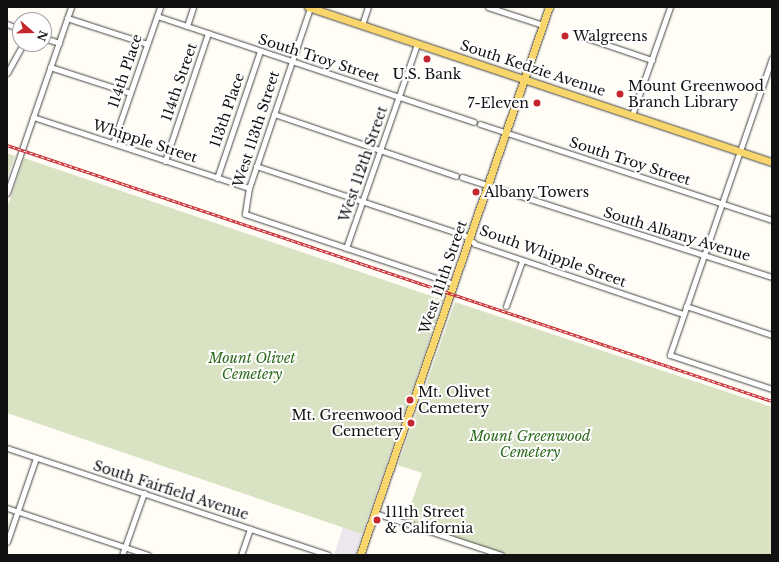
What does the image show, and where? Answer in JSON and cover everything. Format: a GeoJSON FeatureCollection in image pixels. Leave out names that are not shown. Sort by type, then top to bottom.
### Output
{"type":"FeatureCollection","features":[{"type":"Feature","properties":{"kind":"main road","name":"South Kedzie Avenue"},"geometry":{"type":"LineString","coordinates":[[309,7],[772,162]]}},
{"type":"Feature","properties":{"kind":"main road","name":"West 111th Street"},"geometry":{"type":"LineString","coordinates":[[360,555],[550,7]]}},
{"type":"Feature","properties":{"kind":"street"},"geometry":{"type":"LineString","coordinates":[[7,193],[71,7]]}},
{"type":"Feature","properties":{"kind":"street","name":"114th Place"},"geometry":{"type":"LineString","coordinates":[[113,144],[160,7]]}},
{"type":"Feature","properties":{"kind":"street"},"geometry":{"type":"LineString","coordinates":[[187,26],[193,7]]}},
{"type":"Feature","properties":{"kind":"street","name":"West 113th Street"},"geometry":{"type":"LineString","coordinates":[[309,7],[249,188],[245,214],[346,248]]}},
{"type":"Feature","properties":{"kind":"street"},"geometry":{"type":"LineString","coordinates":[[362,25],[368,7]]}},
{"type":"Feature","properties":{"kind":"street"},"geometry":{"type":"LineString","coordinates":[[488,7],[543,25]]}},
{"type":"Feature","properties":{"kind":"street"},"geometry":{"type":"LineString","coordinates":[[632,115],[670,7]]}},
{"type":"Feature","properties":{"kind":"street","name":"South Troy Street"},"geometry":{"type":"LineString","coordinates":[[157,16],[474,122]]}},
{"type":"Feature","properties":{"kind":"street"},"geometry":{"type":"LineString","coordinates":[[67,18],[147,44]]}},
{"type":"Feature","properties":{"kind":"street","name":"114th Street"},"geometry":{"type":"LineString","coordinates":[[165,161],[208,33]]}},
{"type":"Feature","properties":{"kind":"street"},"geometry":{"type":"LineString","coordinates":[[581,36],[652,60]]}},
{"type":"Feature","properties":{"kind":"street"},"geometry":{"type":"LineString","coordinates":[[52,41],[59,43]]}},
{"type":"Feature","properties":{"kind":"street","name":"West 112th Street"},"geometry":{"type":"LineString","coordinates":[[346,248],[417,44]]}},
{"type":"Feature","properties":{"kind":"street","name":"113th Place"},"geometry":{"type":"LineString","coordinates":[[217,178],[260,51]]}},
{"type":"Feature","properties":{"kind":"street"},"geometry":{"type":"LineString","coordinates":[[7,73],[19,52]]}},
{"type":"Feature","properties":{"kind":"street"},"geometry":{"type":"LineString","coordinates":[[772,58],[670,355],[772,388]]}},
{"type":"Feature","properties":{"kind":"street"},"geometry":{"type":"LineString","coordinates":[[50,66],[130,93]]}},
{"type":"Feature","properties":{"kind":"street","name":"South Albany Avenue"},"geometry":{"type":"LineString","coordinates":[[274,114],[459,177],[772,277]]}},
{"type":"Feature","properties":{"kind":"street","name":"Whipple Street"},"geometry":{"type":"LineString","coordinates":[[33,117],[249,188]]}},
{"type":"Feature","properties":{"kind":"street","name":"South Troy Street"},"geometry":{"type":"LineString","coordinates":[[480,124],[772,220]]}},
{"type":"Feature","properties":{"kind":"street","name":"South Whipple Street"},"geometry":{"type":"LineString","coordinates":[[256,166],[362,201],[469,239],[522,260],[683,314]]}},
{"type":"Feature","properties":{"kind":"street"},"geometry":{"type":"LineString","coordinates":[[346,248],[454,284]]}},
{"type":"Feature","properties":{"kind":"street"},"geometry":{"type":"LineString","coordinates":[[506,306],[522,260]]}},
{"type":"Feature","properties":{"kind":"street"},"geometry":{"type":"LineString","coordinates":[[686,306],[772,335]]}},
{"type":"Feature","properties":{"kind":"street","name":"South Fairfield Avenue"},"geometry":{"type":"LineString","coordinates":[[7,448],[328,555]]}},
{"type":"Feature","properties":{"kind":"street"},"geometry":{"type":"LineString","coordinates":[[7,542],[36,458]]}},
{"type":"Feature","properties":{"kind":"street"},"geometry":{"type":"LineString","coordinates":[[122,555],[144,494]]}},
{"type":"Feature","properties":{"kind":"street"},"geometry":{"type":"LineString","coordinates":[[7,508],[148,555]]}},
{"type":"Feature","properties":{"kind":"street"},"geometry":{"type":"LineString","coordinates":[[375,513],[501,555]]}},
{"type":"Feature","properties":{"kind":"street"},"geometry":{"type":"LineString","coordinates":[[241,555],[250,529]]}},
{"type":"Feature","properties":{"kind":"street"},"geometry":{"type":"LineString","coordinates":[[481,555],[483,549]]}},
{"type":"Feature","properties":{"kind":"shaded area"},"geometry":{"type":"Polygon","coordinates":[[[343,527],[362,534],[355,555],[334,555],[343,527]]]}},
{"type":"Feature","properties":{"kind":"green space"},"geometry":{"type":"Polygon","coordinates":[[[7,153],[15,156],[7,178],[7,153]]]}},
{"type":"Feature","properties":{"kind":"green space","name":"Mount Olivet Cemetery"},"geometry":{"type":"Polygon","coordinates":[[[24,158],[443,300],[362,534],[7,413],[7,208],[24,158]]]}},
{"type":"Feature","properties":{"kind":"green space","name":"Mount Greenwood Cemetery"},"geometry":{"type":"Polygon","coordinates":[[[455,302],[772,407],[772,555],[506,555],[405,521],[422,473],[398,465],[455,302]]]}},
{"type":"Feature","properties":{"kind":"railway"},"geometry":{"type":"LineString","coordinates":[[7,145],[772,401]]}},
{"type":"Feature","properties":{"kind":"place","name":"Walgreens"},"geometry":{"type":"Point","coordinates":[565,36]}},
{"type":"Feature","properties":{"kind":"place","name":"U.S. Bank"},"geometry":{"type":"Point","coordinates":[427,59]}},
{"type":"Feature","properties":{"kind":"place","name":"Mount Greenwood Branch Library"},"geometry":{"type":"Point","coordinates":[620,94]}},
{"type":"Feature","properties":{"kind":"place","name":"7-Eleven"},"geometry":{"type":"Point","coordinates":[537,103]}},
{"type":"Feature","properties":{"kind":"place","name":"Albany Towers"},"geometry":{"type":"Point","coordinates":[476,192]}},
{"type":"Feature","properties":{"kind":"place","name":"Mt. Olivet Cemetery"},"geometry":{"type":"Point","coordinates":[410,400]}},
{"type":"Feature","properties":{"kind":"place","name":"Mt. Greenwood Cemetery"},"geometry":{"type":"Point","coordinates":[411,423]}},
{"type":"Feature","properties":{"kind":"place","name":"111th Street & California"},"geometry":{"type":"Point","coordinates":[377,520]}}]}
